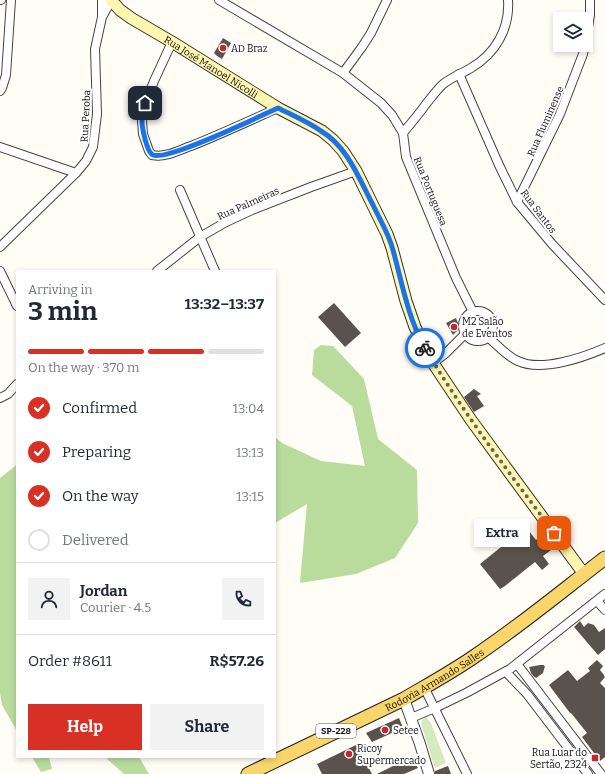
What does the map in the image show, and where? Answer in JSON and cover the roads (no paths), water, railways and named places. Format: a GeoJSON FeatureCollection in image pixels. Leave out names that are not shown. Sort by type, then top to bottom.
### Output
{"type":"FeatureCollection","features":[{"type":"Feature","properties":{"kind":"main road","name":"Rua José Manoel Nicolli"},"geometry":{"type":"LineString","coordinates":[[108,0],[125,14],[278,108],[322,131],[343,151],[356,172],[387,234],[415,327],[433,363],[471,420],[584,574]]}},
{"type":"Feature","properties":{"kind":"main road","name":"Rodovia Armando Salles"},"geometry":{"type":"LineString","coordinates":[[248,774],[404,699],[424,687],[475,656],[605,558]]}},
{"type":"Feature","properties":{"kind":"street"},"geometry":{"type":"LineString","coordinates":[[0,91],[6,75],[11,0]]}},
{"type":"Feature","properties":{"kind":"street","name":"Rua Peroba"},"geometry":{"type":"LineString","coordinates":[[0,247],[76,173],[86,161],[93,147],[97,114],[95,50],[102,17],[108,0]]}},
{"type":"Feature","properties":{"kind":"street","name":"Rua Portuguesa"},"geometry":{"type":"LineString","coordinates":[[219,0],[343,73],[381,102],[392,115],[403,133],[406,157],[456,278],[473,312]]}},
{"type":"Feature","properties":{"kind":"street"},"geometry":{"type":"LineString","coordinates":[[343,73],[371,33],[387,0]]}},
{"type":"Feature","properties":{"kind":"street"},"geometry":{"type":"LineString","coordinates":[[403,133],[442,86],[459,74],[481,62],[492,52],[501,37],[506,24],[508,0]]}},
{"type":"Feature","properties":{"kind":"street"},"geometry":{"type":"LineString","coordinates":[[590,0],[590,12]]}},
{"type":"Feature","properties":{"kind":"street"},"geometry":{"type":"LineString","coordinates":[[172,42],[154,81],[143,110],[143,134],[152,155],[163,155],[176,151],[221,134],[278,108]]}},
{"type":"Feature","properties":{"kind":"street","name":"Rua Fluminense"},"geometry":{"type":"LineString","coordinates":[[517,202],[560,114],[583,52]]}},
{"type":"Feature","properties":{"kind":"street","name":"Rua Santos"},"geometry":{"type":"LineString","coordinates":[[459,74],[517,202],[552,244],[605,300]]}},
{"type":"Feature","properties":{"kind":"street"},"geometry":{"type":"LineString","coordinates":[[0,146],[76,173]]}},
{"type":"Feature","properties":{"kind":"street","name":"Rua Palmeiras"},"geometry":{"type":"LineString","coordinates":[[158,270],[200,237],[226,222],[252,210],[356,172]]}},
{"type":"Feature","properties":{"kind":"street"},"geometry":{"type":"LineString","coordinates":[[180,190],[215,270]]}},
{"type":"Feature","properties":{"kind":"street"},"geometry":{"type":"LineString","coordinates":[[0,271],[16,304]]}},
{"type":"Feature","properties":{"kind":"street"},"geometry":{"type":"LineString","coordinates":[[477,311],[486,313],[490,316],[494,325],[494,329],[489,338],[481,342],[476,342],[468,338],[463,329],[465,319],[473,312],[477,311]]}},
{"type":"Feature","properties":{"kind":"street"},"geometry":{"type":"LineString","coordinates":[[433,363],[446,353],[465,334]]}},
{"type":"Feature","properties":{"kind":"street"},"geometry":{"type":"LineString","coordinates":[[489,338],[517,361],[537,366],[562,362],[605,348]]}},
{"type":"Feature","properties":{"kind":"street"},"geometry":{"type":"LineString","coordinates":[[0,398],[8,394],[16,385]]}},
{"type":"Feature","properties":{"kind":"street"},"geometry":{"type":"LineString","coordinates":[[410,718],[435,708],[506,672],[605,594]]}},
{"type":"Feature","properties":{"kind":"street"},"geometry":{"type":"LineString","coordinates":[[596,601],[605,610]]}},
{"type":"Feature","properties":{"kind":"street"},"geometry":{"type":"LineString","coordinates":[[517,664],[601,774]]}},
{"type":"Feature","properties":{"kind":"street"},"geometry":{"type":"LineString","coordinates":[[506,672],[527,694],[588,774]]}},
{"type":"Feature","properties":{"kind":"street"},"geometry":{"type":"LineString","coordinates":[[424,687],[467,774]]}},
{"type":"Feature","properties":{"kind":"street"},"geometry":{"type":"LineString","coordinates":[[404,699],[420,744],[428,774]]}},
{"type":"Feature","properties":{"kind":"street"},"geometry":{"type":"LineString","coordinates":[[556,732],[563,724]]}},
{"type":"Feature","properties":{"kind":"place","name":"AD Braz"},"geometry":{"type":"Point","coordinates":[223,48]}},
{"type":"Feature","properties":{"kind":"place","name":"M2 Salão de Eventos"},"geometry":{"type":"Point","coordinates":[454,327]}},
{"type":"Feature","properties":{"kind":"place","name":"Extra"},"geometry":{"type":"Point","coordinates":[554,533]}},
{"type":"Feature","properties":{"kind":"place","name":"Setee"},"geometry":{"type":"Point","coordinates":[385,730]}},
{"type":"Feature","properties":{"kind":"place","name":"Ricoy Supermercado"},"geometry":{"type":"Point","coordinates":[349,754]}},
{"type":"Feature","properties":{"kind":"place","name":"Rua Luar do Sertão, 2324"},"geometry":{"type":"Point","coordinates":[595,758]}}]}
